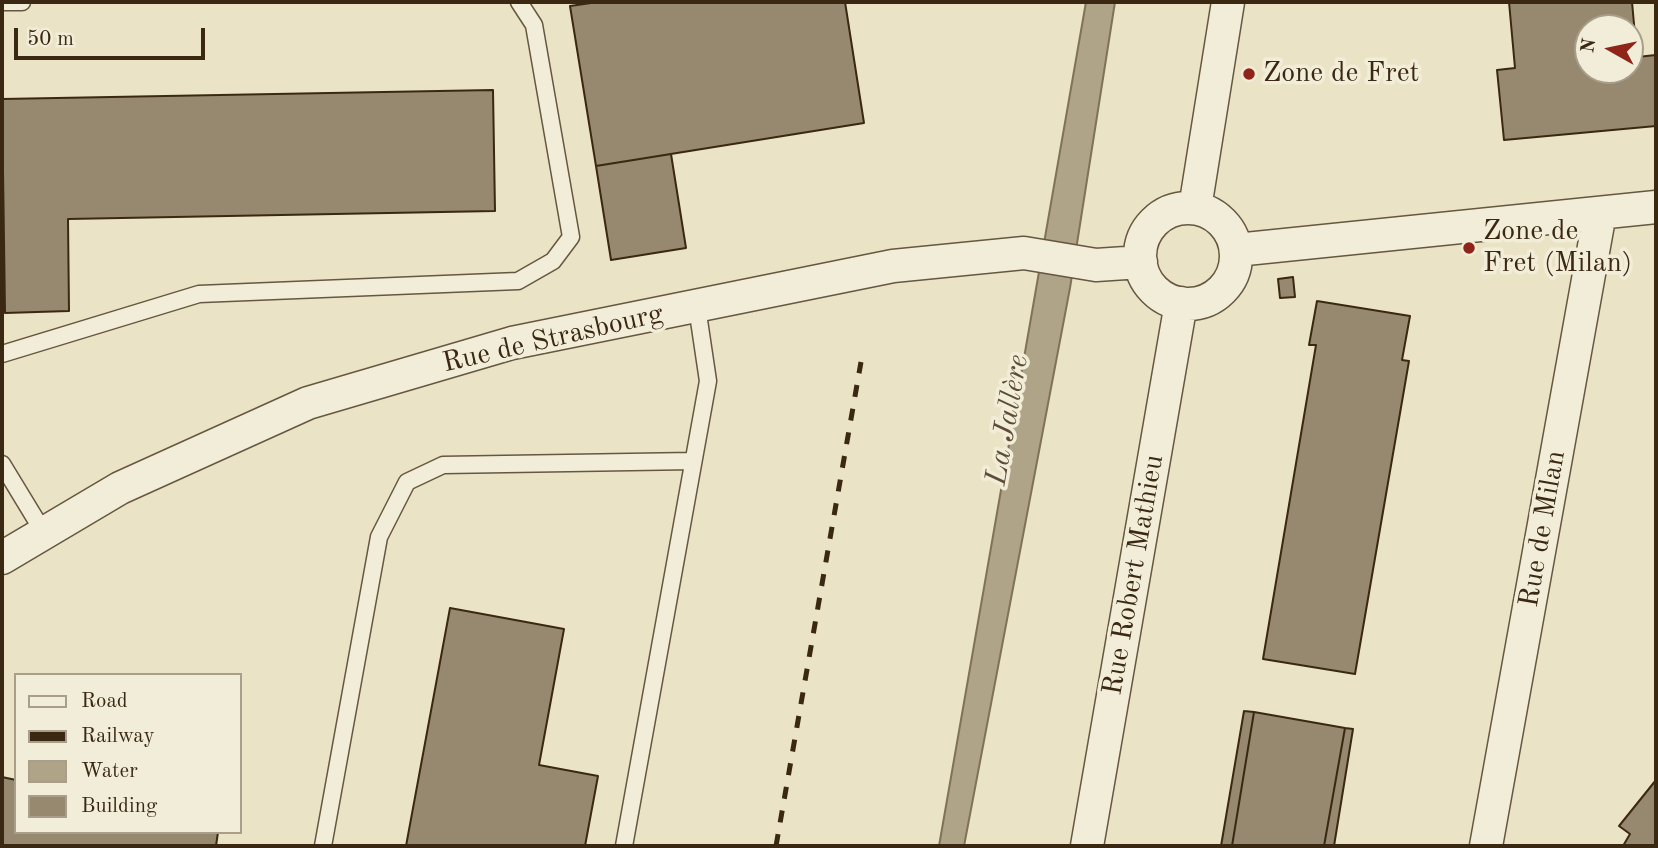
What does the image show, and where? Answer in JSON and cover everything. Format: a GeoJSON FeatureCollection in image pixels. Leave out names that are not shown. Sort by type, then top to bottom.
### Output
{"type":"FeatureCollection","features":[{"type":"Feature","properties":{"kind":"street"},"geometry":{"type":"LineString","coordinates":[[1195,208],[1228,2]]}},
{"type":"Feature","properties":{"kind":"street"},"geometry":{"type":"LineString","coordinates":[[1236,250],[1656,206]]}},
{"type":"Feature","properties":{"kind":"street"},"geometry":{"type":"LineString","coordinates":[[1181,208],[1195,208],[1210,213],[1223,222],[1232,235],[1236,250],[1236,265],[1222,291],[1209,299],[1181,303],[1166,298],[1154,289],[1141,262],[1144,240],[1155,221],[1181,208]]}},
{"type":"Feature","properties":{"kind":"street","name":"Rue de Milan"},"geometry":{"type":"LineString","coordinates":[[1486,846],[1600,212]]}},
{"type":"Feature","properties":{"kind":"street","name":"Rue de Strasbourg"},"geometry":{"type":"LineString","coordinates":[[2,558],[120,488],[308,403],[512,343],[893,266],[1024,253],[1096,265],[1141,262]]}},
{"type":"Feature","properties":{"kind":"street","name":"Rue Robert Mathieu"},"geometry":{"type":"LineString","coordinates":[[1087,846],[1181,303]]}},
{"type":"Feature","properties":{"kind":"lane"},"geometry":{"type":"LineString","coordinates":[[2,2],[22,2]]}},
{"type":"Feature","properties":{"kind":"lane"},"geometry":{"type":"LineString","coordinates":[[2,354],[200,294],[517,281],[553,261],[571,237],[534,25],[519,2]]}},
{"type":"Feature","properties":{"kind":"lane"},"geometry":{"type":"LineString","coordinates":[[624,846],[708,381],[696,307]]}},
{"type":"Feature","properties":{"kind":"lane"},"geometry":{"type":"LineString","coordinates":[[323,846],[379,537],[407,482],[443,465],[694,461]]}},
{"type":"Feature","properties":{"kind":"lane"},"geometry":{"type":"LineString","coordinates":[[2,464],[44,533]]}},
{"type":"Feature","properties":{"kind":"water"},"geometry":{"type":"Polygon","coordinates":[[[1086,2],[1115,2],[1070,288],[964,846],[939,846],[1086,2]]]}},
{"type":"Feature","properties":{"kind":"building"},"geometry":{"type":"Polygon","coordinates":[[[598,2],[845,2],[864,123],[596,166],[570,6],[598,2]]]}},
{"type":"Feature","properties":{"kind":"building"},"geometry":{"type":"Polygon","coordinates":[[[1509,2],[1632,2],[1633,14],[1574,14],[1574,84],[1644,84],[1644,56],[1656,55],[1656,126],[1504,140],[1497,70],[1515,68],[1509,2]]]}},
{"type":"Feature","properties":{"kind":"building"},"geometry":{"type":"Polygon","coordinates":[[[493,90],[495,211],[68,219],[69,311],[5,313],[2,99],[493,90]]]}},
{"type":"Feature","properties":{"kind":"building"},"geometry":{"type":"Polygon","coordinates":[[[671,154],[686,248],[611,260],[596,166],[671,154]]]}},
{"type":"Feature","properties":{"kind":"building"},"geometry":{"type":"Polygon","coordinates":[[[1293,277],[1295,297],[1280,298],[1278,279],[1293,277]]]}},
{"type":"Feature","properties":{"kind":"building"},"geometry":{"type":"Polygon","coordinates":[[[1317,301],[1410,316],[1402,360],[1409,361],[1355,674],[1263,659],[1316,345],[1309,345],[1317,301]]]}},
{"type":"Feature","properties":{"kind":"building"},"geometry":{"type":"Polygon","coordinates":[[[450,608],[564,629],[539,765],[598,776],[585,846],[406,846],[450,608]]]}},
{"type":"Feature","properties":{"kind":"building"},"geometry":{"type":"Polygon","coordinates":[[[1244,711],[1254,712],[1232,846],[1221,846],[1244,711]]]}},
{"type":"Feature","properties":{"kind":"building"},"geometry":{"type":"Polygon","coordinates":[[[1254,712],[1345,728],[1324,846],[1232,846],[1254,712]]]}},
{"type":"Feature","properties":{"kind":"building"},"geometry":{"type":"Polygon","coordinates":[[[1345,728],[1353,729],[1334,846],[1324,846],[1345,728]]]}},
{"type":"Feature","properties":{"kind":"building"},"geometry":{"type":"Polygon","coordinates":[[[2,777],[14,780],[14,834],[218,834],[216,846],[2,846],[2,777]]]}},
{"type":"Feature","properties":{"kind":"building"},"geometry":{"type":"Polygon","coordinates":[[[1656,780],[1656,846],[1623,846],[1630,834],[1619,826],[1656,780]]]}},
{"type":"Feature","properties":{"kind":"railway"},"geometry":{"type":"LineString","coordinates":[[776,846],[861,362]]}},
{"type":"Feature","properties":{"kind":"place","name":"Zone de Fret"},"geometry":{"type":"Point","coordinates":[1249,74]}},
{"type":"Feature","properties":{"kind":"place","name":"Zone de Fret (Milan)"},"geometry":{"type":"Point","coordinates":[1469,248]}},
{"type":"Feature","properties":{"kind":"water label","name":"La Jallère"},"geometry":{"type":"Point","coordinates":[1008,420]}}]}
